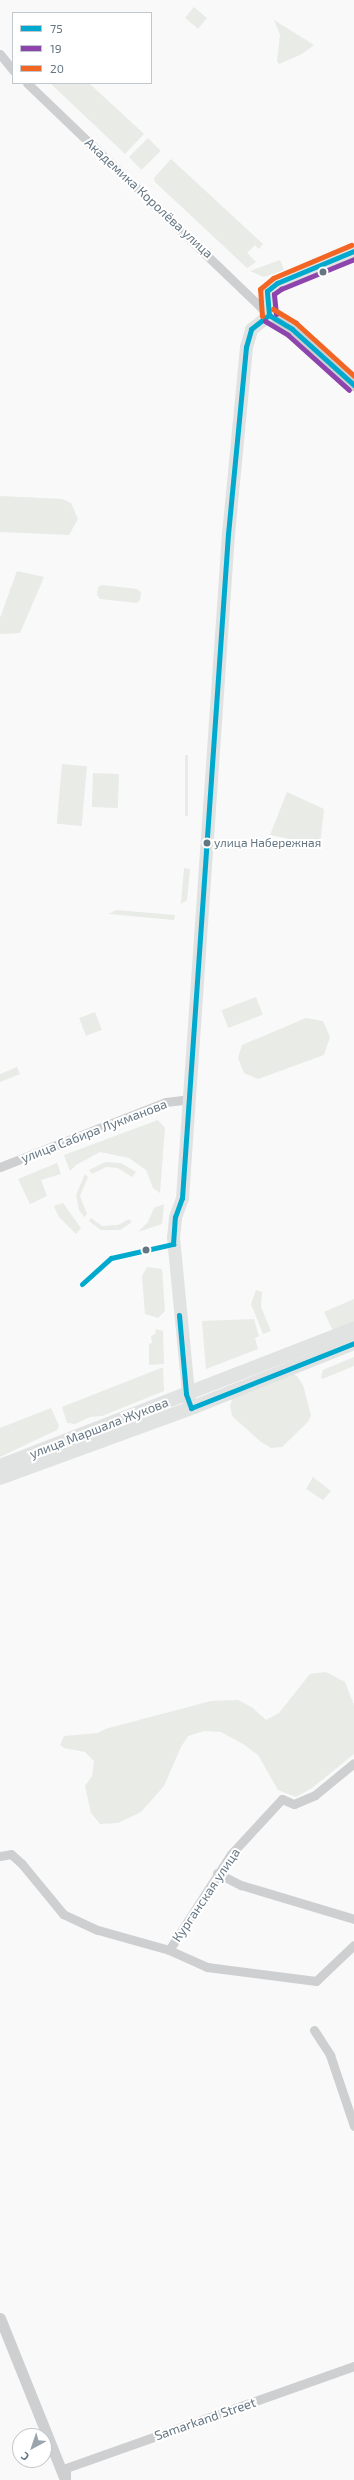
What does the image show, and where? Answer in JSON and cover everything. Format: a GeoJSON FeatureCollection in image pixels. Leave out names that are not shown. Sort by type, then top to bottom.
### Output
{"type":"FeatureCollection","features":[{"type":"Feature","properties":{"kind":"main road"},"geometry":{"type":"LineString","coordinates":[[190,1408],[186,1394],[173,1244],[175,1217],[182,1198],[228,534],[245,355],[251,329],[269,315],[267,291],[277,284],[354,251]]}},
{"type":"Feature","properties":{"kind":"main road","name":"улица Маршала Жукова"},"geometry":{"type":"LineString","coordinates":[[0,1466],[354,1329]]}},
{"type":"Feature","properties":{"kind":"main road","name":"улица Маршала Жукова"},"geometry":{"type":"LineString","coordinates":[[0,1478],[190,1408],[354,1343]]}},
{"type":"Feature","properties":{"kind":"street"},"geometry":{"type":"LineString","coordinates":[[0,54],[12,69]]}},
{"type":"Feature","properties":{"kind":"street","name":"Академика Королёва улица"},"geometry":{"type":"LineString","coordinates":[[28,84],[269,315]]}},
{"type":"Feature","properties":{"kind":"street"},"geometry":{"type":"LineString","coordinates":[[269,315],[292,329],[354,385]]}},
{"type":"Feature","properties":{"kind":"street","name":"улица Сабира Лукманова"},"geometry":{"type":"LineString","coordinates":[[0,1167],[166,1102],[189,1099]]}},
{"type":"Feature","properties":{"kind":"street","name":"Курганская улица"},"geometry":{"type":"LineString","coordinates":[[170,1950],[231,1854],[282,1799],[294,1804],[315,1795],[354,1763]]}},
{"type":"Feature","properties":{"kind":"street"},"geometry":{"type":"LineString","coordinates":[[0,1856],[11,1854],[22,1864],[63,1914],[98,1930],[170,1950],[207,1967],[316,1981],[354,1945]]}},
{"type":"Feature","properties":{"kind":"street"},"geometry":{"type":"LineString","coordinates":[[218,1873],[241,1885],[354,1919]]}},
{"type":"Feature","properties":{"kind":"street"},"geometry":{"type":"LineString","coordinates":[[314,2030],[330,2055],[354,2126]]}},
{"type":"Feature","properties":{"kind":"street"},"geometry":{"type":"LineString","coordinates":[[0,2318],[65,2480]]}},
{"type":"Feature","properties":{"kind":"street","name":"Samarkand Street"},"geometry":{"type":"LineString","coordinates":[[65,2480],[66,2468],[354,2366]]}},
{"type":"Feature","properties":{"kind":"shaded area"},"geometry":{"type":"Polygon","coordinates":[[[194,7],[207,18],[198,29],[185,18],[194,7]]]}},
{"type":"Feature","properties":{"kind":"shaded area"},"geometry":{"type":"Polygon","coordinates":[[[274,20],[314,45],[302,54],[279,64],[277,61],[280,35],[274,20]]]}},
{"type":"Feature","properties":{"kind":"shaded area"},"geometry":{"type":"Polygon","coordinates":[[[51,84],[90,84],[144,134],[125,154],[51,84]]]}},
{"type":"Feature","properties":{"kind":"shaded area"},"geometry":{"type":"Polygon","coordinates":[[[148,138],[161,151],[142,170],[129,157],[148,138]]]}},
{"type":"Feature","properties":{"kind":"shaded area"},"geometry":{"type":"Polygon","coordinates":[[[171,159],[263,244],[259,249],[255,245],[247,253],[256,262],[247,268],[155,182],[154,178],[171,159]]]}},
{"type":"Feature","properties":{"kind":"shaded area"},"geometry":{"type":"Polygon","coordinates":[[[280,260],[284,270],[264,277],[250,271],[280,260]]]}},
{"type":"Feature","properties":{"kind":"shaded area"},"geometry":{"type":"Polygon","coordinates":[[[0,496],[62,499],[71,503],[78,519],[69,535],[0,532],[0,496]]]}},
{"type":"Feature","properties":{"kind":"shaded area"},"geometry":{"type":"Polygon","coordinates":[[[17,571],[44,577],[20,633],[0,634],[0,618],[17,571]]]}},
{"type":"Feature","properties":{"kind":"shaded area"},"geometry":{"type":"Polygon","coordinates":[[[102,585],[137,589],[141,592],[140,600],[137,603],[100,599],[97,595],[98,587],[102,585]]]}},
{"type":"Feature","properties":{"kind":"shaded area"},"geometry":{"type":"Polygon","coordinates":[[[185,755],[188,755],[188,816],[185,816],[185,755]]]}},
{"type":"Feature","properties":{"kind":"shaded area"},"geometry":{"type":"Polygon","coordinates":[[[62,764],[87,766],[82,826],[57,824],[62,764]]]}},
{"type":"Feature","properties":{"kind":"shaded area"},"geometry":{"type":"Polygon","coordinates":[[[93,773],[119,774],[118,808],[92,807],[93,773]]]}},
{"type":"Feature","properties":{"kind":"shaded area"},"geometry":{"type":"Polygon","coordinates":[[[287,792],[324,809],[320,845],[270,835],[287,792]]]}},
{"type":"Feature","properties":{"kind":"shaded area"},"geometry":{"type":"Polygon","coordinates":[[[184,868],[190,869],[187,900],[181,904],[184,868]]]}},
{"type":"Feature","properties":{"kind":"shaded area"},"geometry":{"type":"Polygon","coordinates":[[[116,910],[175,915],[174,920],[109,914],[116,910]]]}},
{"type":"Feature","properties":{"kind":"shaded area"},"geometry":{"type":"Polygon","coordinates":[[[256,997],[263,1015],[228,1028],[221,1010],[256,997]]]}},
{"type":"Feature","properties":{"kind":"shaded area"},"geometry":{"type":"Polygon","coordinates":[[[95,1012],[102,1030],[86,1036],[79,1018],[95,1012]]]}},
{"type":"Feature","properties":{"kind":"shaded area"},"geometry":{"type":"Polygon","coordinates":[[[306,1018],[323,1021],[330,1037],[324,1055],[258,1079],[244,1073],[238,1058],[242,1045],[306,1018]]]}},
{"type":"Feature","properties":{"kind":"shaded area"},"geometry":{"type":"Polygon","coordinates":[[[17,1067],[20,1074],[0,1082],[0,1074],[17,1067]]]}},
{"type":"Feature","properties":{"kind":"shaded area"},"geometry":{"type":"Polygon","coordinates":[[[158,1120],[165,1128],[160,1193],[153,1188],[146,1170],[129,1158],[100,1152],[76,1165],[70,1171],[64,1155],[158,1120]]]}},
{"type":"Feature","properties":{"kind":"shaded area"},"geometry":{"type":"Polygon","coordinates":[[[105,1162],[121,1163],[136,1172],[132,1177],[118,1168],[106,1167],[92,1174],[89,1170],[105,1162]]]}},
{"type":"Feature","properties":{"kind":"shaded area"},"geometry":{"type":"Polygon","coordinates":[[[57,1163],[61,1174],[41,1180],[47,1196],[30,1204],[18,1179],[57,1163]]]}},
{"type":"Feature","properties":{"kind":"shaded area"},"geometry":{"type":"Polygon","coordinates":[[[85,1174],[88,1177],[80,1196],[87,1214],[84,1217],[79,1210],[76,1195],[85,1174]]]}},
{"type":"Feature","properties":{"kind":"shaded area"},"geometry":{"type":"Polygon","coordinates":[[[63,1203],[81,1228],[76,1234],[59,1217],[54,1206],[63,1203]]]}},
{"type":"Feature","properties":{"kind":"shaded area"},"geometry":{"type":"Polygon","coordinates":[[[164,1204],[162,1224],[138,1232],[148,1222],[154,1208],[164,1204]]]}},
{"type":"Feature","properties":{"kind":"shaded area"},"geometry":{"type":"Polygon","coordinates":[[[91,1218],[102,1226],[118,1225],[129,1219],[132,1222],[120,1230],[101,1230],[89,1221],[91,1218]]]}},
{"type":"Feature","properties":{"kind":"shaded area"},"geometry":{"type":"Polygon","coordinates":[[[147,1267],[162,1269],[165,1311],[158,1318],[145,1314],[142,1276],[147,1267]]]}},
{"type":"Feature","properties":{"kind":"shaded area"},"geometry":{"type":"Polygon","coordinates":[[[256,1290],[262,1292],[261,1307],[271,1331],[263,1334],[251,1304],[256,1290]]]}},
{"type":"Feature","properties":{"kind":"shaded area"},"geometry":{"type":"Polygon","coordinates":[[[354,1299],[354,1323],[333,1331],[324,1312],[354,1299]]]}},
{"type":"Feature","properties":{"kind":"shaded area"},"geometry":{"type":"Polygon","coordinates":[[[254,1319],[259,1336],[255,1338],[258,1349],[206,1369],[202,1321],[254,1319]]]}},
{"type":"Feature","properties":{"kind":"shaded area"},"geometry":{"type":"Polygon","coordinates":[[[156,1329],[163,1331],[164,1364],[149,1365],[149,1344],[152,1343],[151,1336],[155,1334],[156,1329]]]}},
{"type":"Feature","properties":{"kind":"shaded area"},"geometry":{"type":"Polygon","coordinates":[[[354,1357],[354,1366],[322,1379],[321,1377],[323,1370],[354,1357]]]}},
{"type":"Feature","properties":{"kind":"shaded area"},"geometry":{"type":"Polygon","coordinates":[[[163,1368],[164,1391],[102,1416],[90,1417],[75,1424],[67,1423],[62,1407],[163,1368]]]}},
{"type":"Feature","properties":{"kind":"shaded area"},"geometry":{"type":"Polygon","coordinates":[[[290,1373],[297,1376],[303,1385],[311,1415],[308,1422],[282,1447],[271,1448],[261,1442],[232,1416],[230,1405],[234,1396],[290,1373]]]}},
{"type":"Feature","properties":{"kind":"shaded area"},"geometry":{"type":"Polygon","coordinates":[[[51,1408],[59,1426],[57,1430],[0,1457],[0,1428],[51,1408]]]}},
{"type":"Feature","properties":{"kind":"shaded area"},"geometry":{"type":"Polygon","coordinates":[[[313,1477],[331,1491],[323,1500],[306,1489],[313,1477]]]}},
{"type":"Feature","properties":{"kind":"shaded area"},"geometry":{"type":"Polygon","coordinates":[[[326,1672],[345,1682],[354,1705],[354,1754],[312,1788],[296,1797],[278,1790],[258,1755],[243,1744],[221,1732],[204,1731],[188,1736],[181,1747],[164,1786],[141,1812],[118,1823],[100,1824],[91,1813],[85,1786],[92,1776],[94,1761],[85,1752],[64,1748],[60,1745],[64,1736],[98,1733],[105,1729],[211,1701],[238,1700],[253,1708],[266,1720],[279,1713],[310,1674],[326,1672]]]}},
{"type":"Feature","properties":{"kind":"transit line","name":"20"},"geometry":{"type":"LineString","coordinates":[[262,316],[260,289],[273,278],[351,245]]}},
{"type":"Feature","properties":{"kind":"transit line","name":"75"},"geometry":{"type":"LineString","coordinates":[[269,315],[267,291],[277,283],[354,251]]}},
{"type":"Feature","properties":{"kind":"transit line","name":"19"},"geometry":{"type":"LineString","coordinates":[[276,314],[274,294],[281,289],[354,259]]}},
{"type":"Feature","properties":{"kind":"transit line","name":"20"},"geometry":{"type":"LineString","coordinates":[[273,309],[296,323],[354,376]]}},
{"type":"Feature","properties":{"kind":"transit line","name":"75"},"geometry":{"type":"LineString","coordinates":[[269,315],[292,329],[354,385]]}},
{"type":"Feature","properties":{"kind":"transit line","name":"75"},"geometry":{"type":"LineString","coordinates":[[82,1284],[111,1258],[173,1244],[175,1217],[182,1198],[228,534],[246,347],[251,329],[269,315]]}},
{"type":"Feature","properties":{"kind":"transit line","name":"19"},"geometry":{"type":"LineString","coordinates":[[265,321],[288,335],[349,390]]}},
{"type":"Feature","properties":{"kind":"transit line","name":"75"},"geometry":{"type":"LineString","coordinates":[[179,1315],[186,1394],[191,1408],[354,1343]]}},
{"type":"Feature","properties":{"kind":"place","name":"улица Набережная"},"geometry":{"type":"Point","coordinates":[207,843]}}]}
